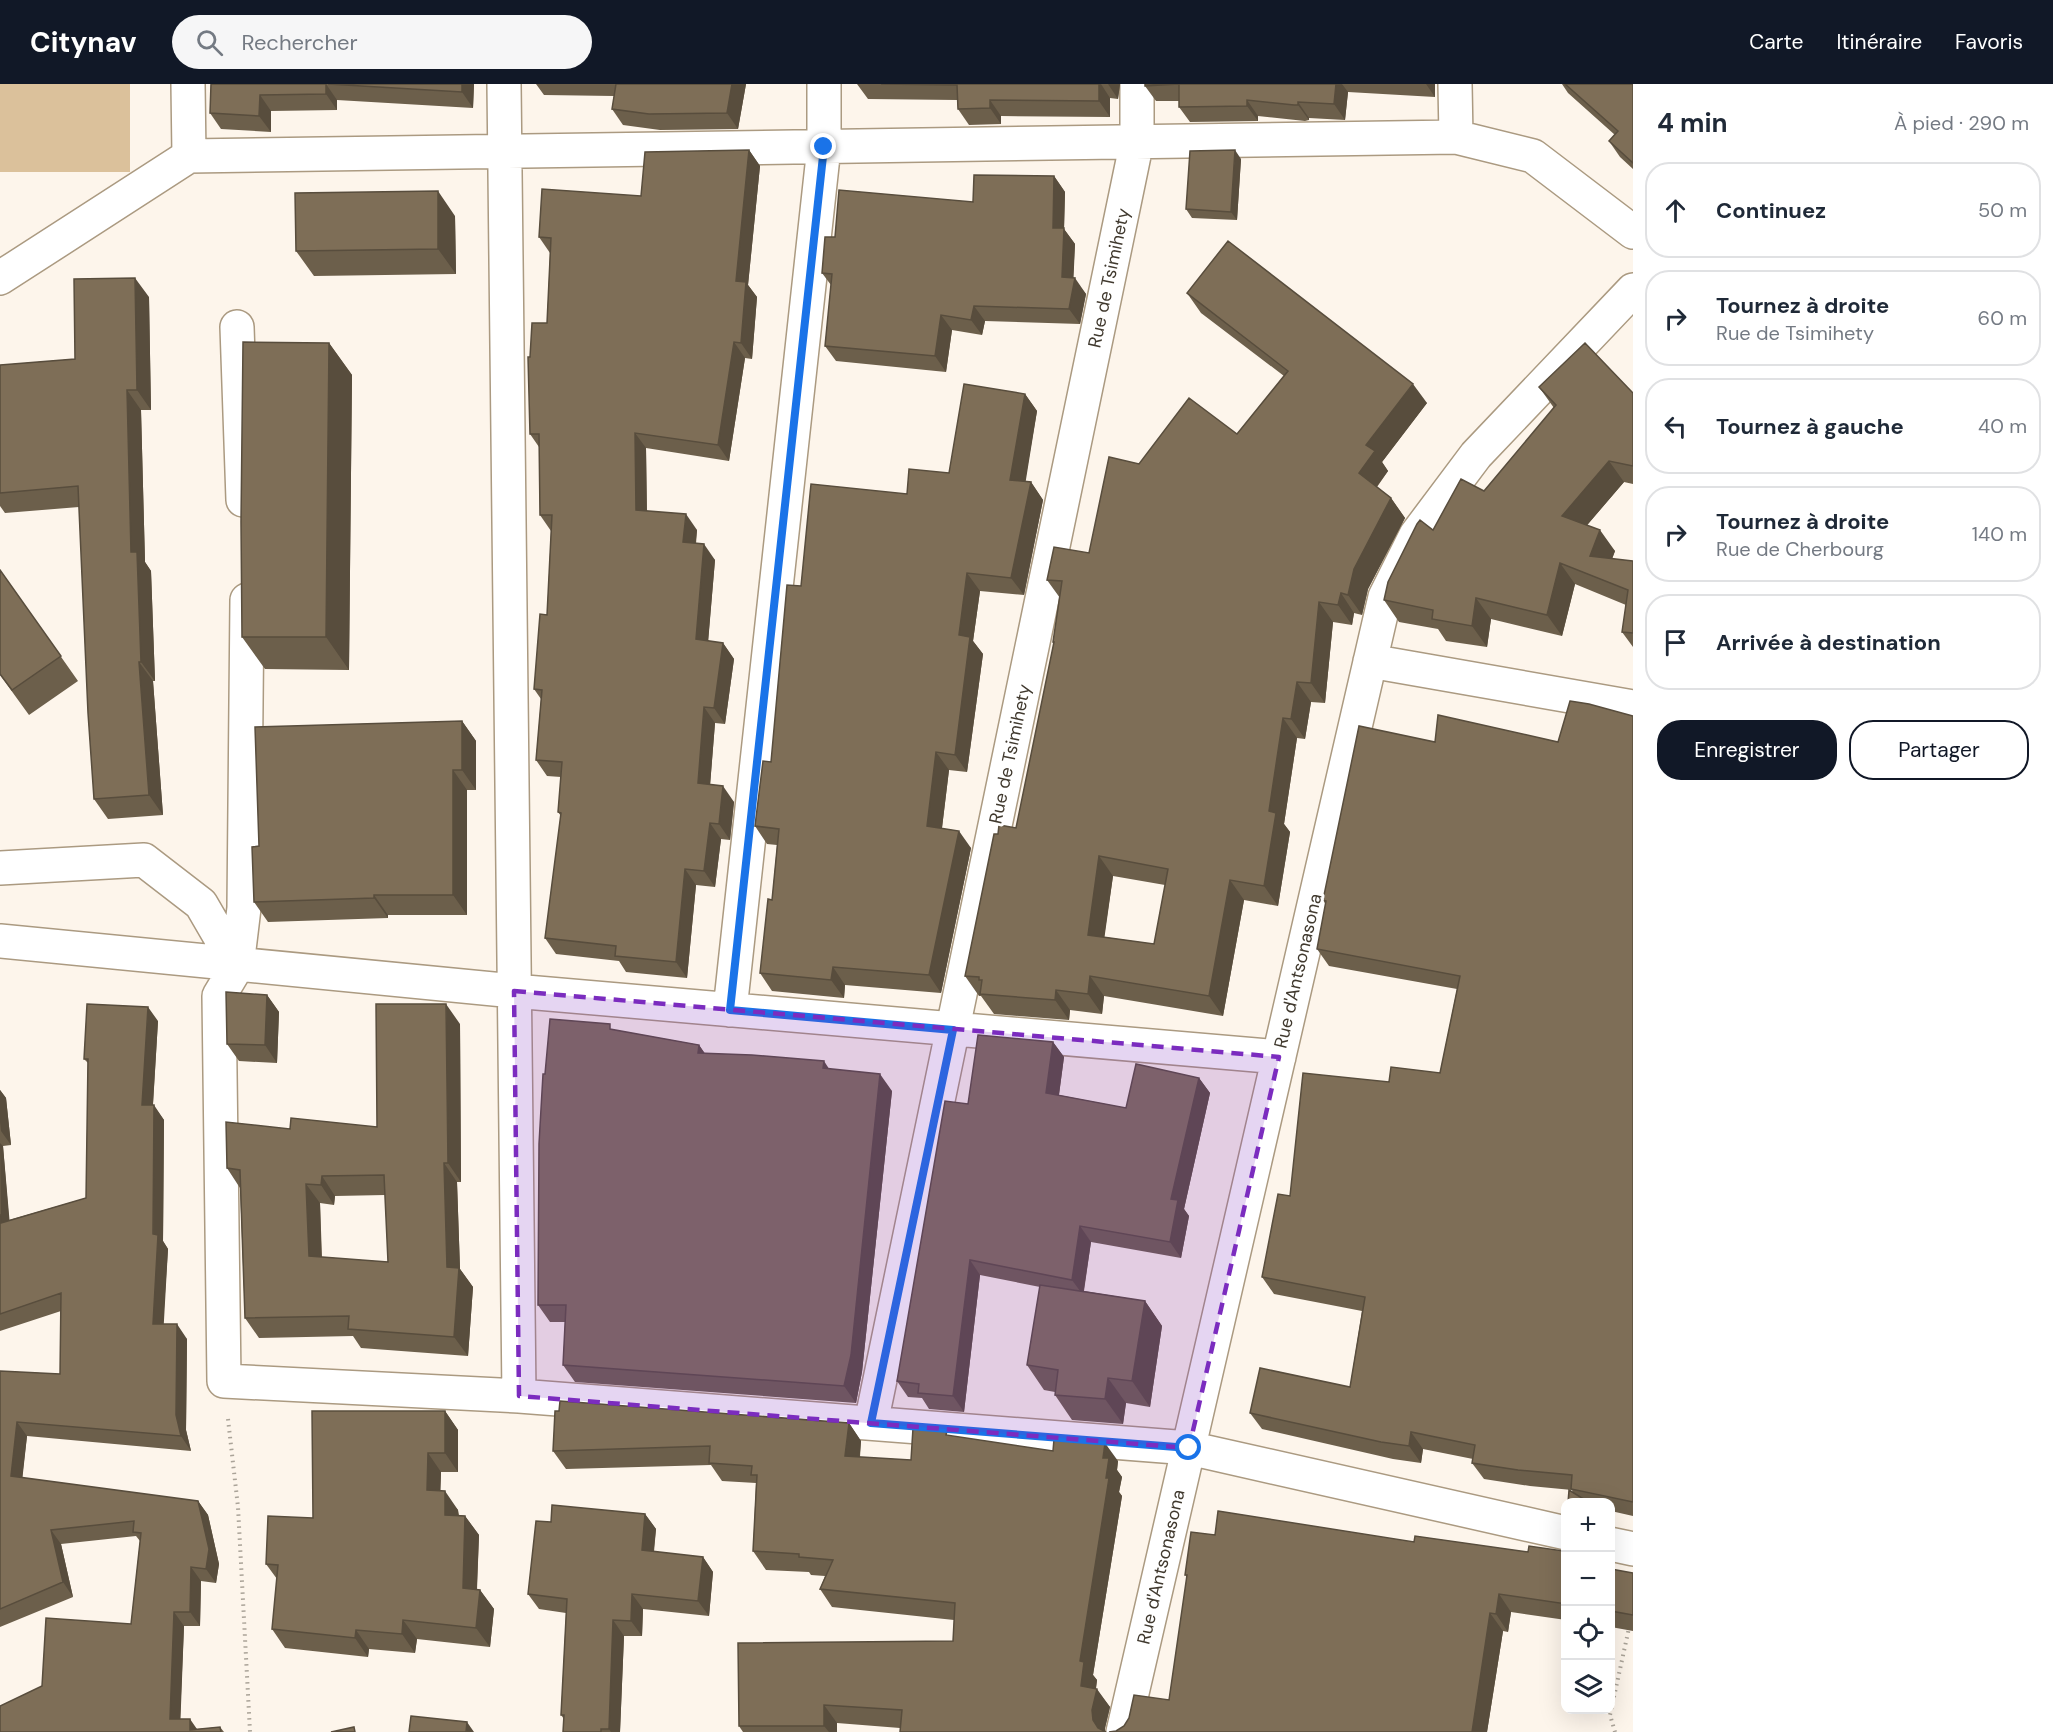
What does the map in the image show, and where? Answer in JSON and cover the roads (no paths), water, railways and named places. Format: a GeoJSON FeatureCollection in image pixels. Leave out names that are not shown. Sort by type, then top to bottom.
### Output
{"type":"FeatureCollection","features":[{"type":"Feature","properties":{"kind":"street"},"geometry":{"type":"LineString","coordinates":[[188,84],[189,156]]}},
{"type":"Feature","properties":{"kind":"street"},"geometry":{"type":"LineString","coordinates":[[504,84],[519,1396]]}},
{"type":"Feature","properties":{"kind":"street"},"geometry":{"type":"LineString","coordinates":[[730,1010],[824,147],[824,84]]}},
{"type":"Feature","properties":{"kind":"street","name":"Rue de Tsimihety"},"geometry":{"type":"LineString","coordinates":[[871,1423],[1137,141],[1137,84]]}},
{"type":"Feature","properties":{"kind":"street"},"geometry":{"type":"LineString","coordinates":[[1455,84],[1456,137]]}},
{"type":"Feature","properties":{"kind":"street"},"geometry":{"type":"LineString","coordinates":[[0,278],[189,156],[1456,137],[1533,156],[1633,232]]}},
{"type":"Feature","properties":{"kind":"street","name":"Rue d'Antsonasona"},"geometry":{"type":"LineString","coordinates":[[1123,1732],[1385,597],[1416,536],[1476,455],[1633,290]]}},
{"type":"Feature","properties":{"kind":"street"},"geometry":{"type":"LineString","coordinates":[[237,327],[244,531]]}},
{"type":"Feature","properties":{"kind":"street"},"geometry":{"type":"LineString","coordinates":[[246,567],[244,908],[237,966],[219,996],[224,1381],[519,1396],[1189,1448],[1561,1532]]}},
{"type":"Feature","properties":{"kind":"street"},"geometry":{"type":"LineString","coordinates":[[1370,661],[1633,707]]}},
{"type":"Feature","properties":{"kind":"street"},"geometry":{"type":"LineString","coordinates":[[0,868],[144,860],[201,904],[237,966]]}},
{"type":"Feature","properties":{"kind":"street"},"geometry":{"type":"LineString","coordinates":[[0,941],[237,966],[1279,1057]]}},
{"type":"Feature","properties":{"kind":"street"},"geometry":{"type":"LineString","coordinates":[[1615,1545],[1633,1550]]}}]}
